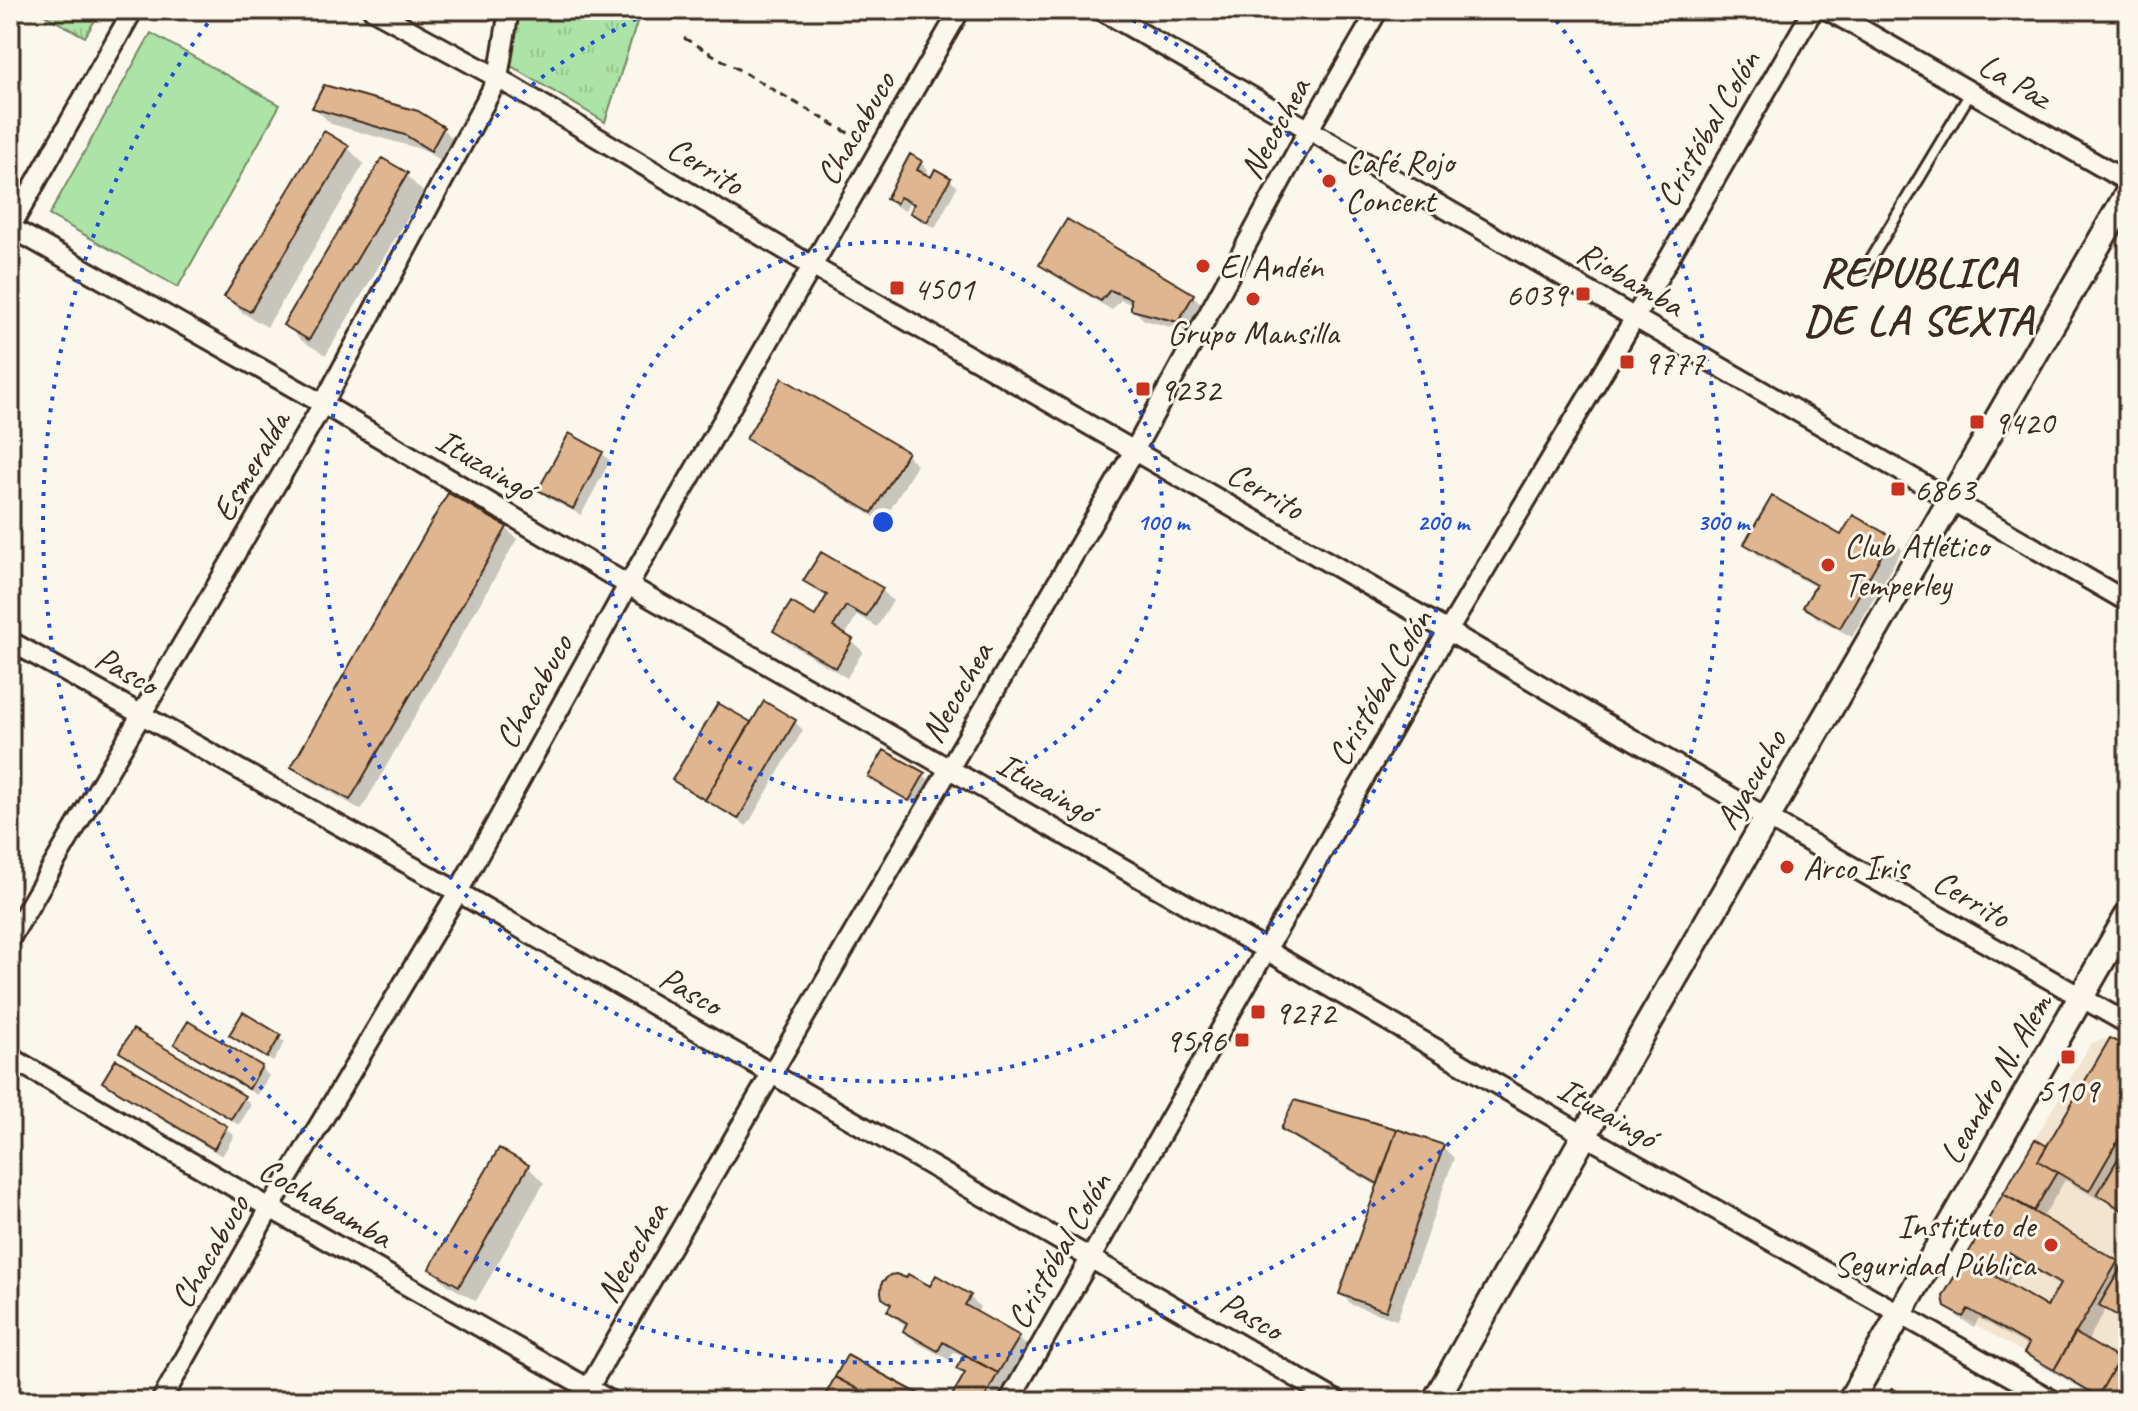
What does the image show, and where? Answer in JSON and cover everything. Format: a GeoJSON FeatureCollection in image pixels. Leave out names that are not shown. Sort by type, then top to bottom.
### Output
{"type":"FeatureCollection","features":[{"type":"Feature","properties":{"kind":"main road","name":"Ayacucho"},"geometry":{"type":"LineString","coordinates":[[1435,1401],[1584,1135],[2128,193]]}},
{"type":"Feature","properties":{"kind":"main road","name":"Leandro N. Alem"},"geometry":{"type":"LineString","coordinates":[[1850,1401],[2128,915]]}},
{"type":"Feature","properties":{"kind":"street"},"geometry":{"type":"LineString","coordinates":[[10,227],[133,10]]}},
{"type":"Feature","properties":{"kind":"street","name":"Cerrito"},"geometry":{"type":"LineString","coordinates":[[373,10],[498,78],[812,266],[2128,1024]]}},
{"type":"Feature","properties":{"kind":"street","name":"Esmeralda"},"geometry":{"type":"LineString","coordinates":[[10,939],[323,404],[498,78],[509,10]]}},
{"type":"Feature","properties":{"kind":"street","name":"Chacabuco"},"geometry":{"type":"LineString","coordinates":[[161,1401],[270,1208],[458,892],[628,585],[960,10]]}},
{"type":"Feature","properties":{"kind":"street","name":"Riobamba"},"geometry":{"type":"LineString","coordinates":[[1101,10],[2128,602]]}},
{"type":"Feature","properties":{"kind":"street","name":"Necochea"},"geometry":{"type":"LineString","coordinates":[[585,1394],[1134,451],[1309,129],[1378,10]]}},
{"type":"Feature","properties":{"kind":"street","name":"Cristóbal Colón"},"geometry":{"type":"LineString","coordinates":[[1009,1401],[1448,631],[1813,10]]}},
{"type":"Feature","properties":{"kind":"street","name":"La Paz"},"geometry":{"type":"LineString","coordinates":[[1828,10],[2128,182]]}},
{"type":"Feature","properties":{"kind":"street","name":"Ituzaingó"},"geometry":{"type":"LineString","coordinates":[[10,227],[323,404],[628,585],[1584,1135],[2054,1401]]}},
{"type":"Feature","properties":{"kind":"street","name":"Pasco"},"geometry":{"type":"LineString","coordinates":[[10,641],[458,892],[1337,1401]]}},
{"type":"Feature","properties":{"kind":"street","name":"Cochabamba"},"geometry":{"type":"LineString","coordinates":[[10,1057],[585,1394],[611,1401]]}},
{"type":"Feature","properties":{"kind":"lane"},"geometry":{"type":"LineString","coordinates":[[1858,280],[1971,92]]}},
{"type":"Feature","properties":{"kind":"path"},"geometry":{"type":"LineString","coordinates":[[684,38],[879,151]]}},
{"type":"Feature","properties":{"kind":"shaded area","name":"Instituto de Seguridad Pública"},"geometry":{"type":"Polygon","coordinates":[[[2110,1038],[2128,1048],[2128,1401],[2107,1401],[1945,1307],[1943,1296],[2091,1043],[2110,1038]]]}},
{"type":"Feature","properties":{"kind":"green space"},"geometry":{"type":"Polygon","coordinates":[[[35,10],[101,10],[85,37],[35,10]]]}},
{"type":"Feature","properties":{"kind":"green space"},"geometry":{"type":"Polygon","coordinates":[[[519,10],[641,10],[605,122],[511,66],[519,10]]]}},
{"type":"Feature","properties":{"kind":"green space"},"geometry":{"type":"Polygon","coordinates":[[[151,33],[280,105],[178,287],[49,215],[151,33]]]}},
{"type":"Feature","properties":{"kind":"building"},"geometry":{"type":"Polygon","coordinates":[[[324,85],[418,111],[444,127],[431,151],[405,135],[312,108],[324,85]]]}},
{"type":"Feature","properties":{"kind":"building"},"geometry":{"type":"Polygon","coordinates":[[[324,131],[349,146],[250,312],[224,297],[324,131]]]}},
{"type":"Feature","properties":{"kind":"building"},"geometry":{"type":"Polygon","coordinates":[[[910,154],[922,161],[917,170],[931,177],[935,169],[951,178],[927,222],[910,213],[914,204],[900,197],[896,204],[886,199],[910,154]]]}},
{"type":"Feature","properties":{"kind":"building"},"geometry":{"type":"Polygon","coordinates":[[[382,158],[408,173],[309,340],[283,325],[382,158]]]}},
{"type":"Feature","properties":{"kind":"building"},"geometry":{"type":"Polygon","coordinates":[[[1067,219],[1194,294],[1178,322],[1131,310],[1131,299],[1110,290],[1101,301],[1039,265],[1067,219]]]}},
{"type":"Feature","properties":{"kind":"building"},"geometry":{"type":"Polygon","coordinates":[[[782,378],[908,452],[872,513],[746,439],[782,378]]]}},
{"type":"Feature","properties":{"kind":"building"},"geometry":{"type":"Polygon","coordinates":[[[569,433],[603,452],[573,509],[538,490],[569,433]]]}},
{"type":"Feature","properties":{"kind":"building"},"geometry":{"type":"Polygon","coordinates":[[[448,493],[507,527],[350,800],[291,767],[448,493]]]}},
{"type":"Feature","properties":{"kind":"building","name":"Club Atlético Temperley"},"geometry":{"type":"Polygon","coordinates":[[[1772,496],[1841,535],[1853,515],[1892,537],[1840,628],[1803,607],[1816,585],[1744,544],[1772,496]]]}},
{"type":"Feature","properties":{"kind":"building"},"geometry":{"type":"Polygon","coordinates":[[[821,552],[883,588],[866,617],[846,606],[833,627],[853,639],[836,668],[773,631],[791,602],[815,616],[827,595],[803,581],[821,552]]]}},
{"type":"Feature","properties":{"kind":"building"},"geometry":{"type":"Polygon","coordinates":[[[764,701],[796,720],[738,819],[705,800],[764,701]]]}},
{"type":"Feature","properties":{"kind":"building"},"geometry":{"type":"Polygon","coordinates":[[[718,703],[751,722],[705,800],[672,780],[718,703]]]}},
{"type":"Feature","properties":{"kind":"building"},"geometry":{"type":"Polygon","coordinates":[[[884,750],[925,773],[909,801],[868,777],[884,750]]]}},
{"type":"Feature","properties":{"kind":"building"},"geometry":{"type":"Polygon","coordinates":[[[243,1012],[281,1035],[267,1058],[229,1035],[243,1012]]]}},
{"type":"Feature","properties":{"kind":"building"},"geometry":{"type":"Polygon","coordinates":[[[188,1021],[262,1066],[249,1089],[174,1044],[188,1021]]]}},
{"type":"Feature","properties":{"kind":"building"},"geometry":{"type":"Polygon","coordinates":[[[133,1029],[245,1096],[231,1119],[119,1052],[133,1029]]]}},
{"type":"Feature","properties":{"kind":"building"},"geometry":{"type":"Polygon","coordinates":[[[2110,1038],[2128,1048],[2128,1123],[2089,1191],[2038,1161],[2110,1038]]]}},
{"type":"Feature","properties":{"kind":"building"},"geometry":{"type":"Polygon","coordinates":[[[116,1059],[227,1126],[214,1149],[102,1082],[116,1059]]]}},
{"type":"Feature","properties":{"kind":"building"},"geometry":{"type":"Polygon","coordinates":[[[1294,1100],[1397,1129],[1378,1184],[1281,1129],[1294,1100]]]}},
{"type":"Feature","properties":{"kind":"building"},"geometry":{"type":"Polygon","coordinates":[[[1397,1129],[1444,1145],[1386,1311],[1339,1294],[1397,1129]]]}},
{"type":"Feature","properties":{"kind":"building"},"geometry":{"type":"Polygon","coordinates":[[[2035,1139],[2047,1146],[2038,1161],[2057,1172],[2034,1211],[2003,1194],[2035,1139]]]}},
{"type":"Feature","properties":{"kind":"building"},"geometry":{"type":"Polygon","coordinates":[[[2128,1141],[2128,1213],[2097,1195],[2128,1141]]]}},
{"type":"Feature","properties":{"kind":"building"},"geometry":{"type":"Polygon","coordinates":[[[499,1148],[529,1165],[459,1286],[429,1269],[499,1148]]]}},
{"type":"Feature","properties":{"kind":"building"},"geometry":{"type":"Polygon","coordinates":[[[2003,1194],[2118,1261],[2054,1370],[2024,1353],[2029,1344],[1968,1309],[1963,1317],[1945,1307],[1943,1296],[2003,1194]],[[2009,1253],[1995,1276],[2047,1307],[2060,1284],[2009,1253]]]}},
{"type":"Feature","properties":{"kind":"building"},"geometry":{"type":"Polygon","coordinates":[[[2122,1266],[2128,1269],[2128,1322],[2099,1305],[2122,1266]]]}},
{"type":"Feature","properties":{"kind":"building"},"geometry":{"type":"Polygon","coordinates":[[[896,1274],[906,1278],[908,1274],[930,1286],[936,1275],[971,1295],[965,1305],[1020,1336],[998,1373],[943,1342],[938,1351],[903,1331],[907,1323],[887,1311],[891,1304],[882,1298],[881,1292],[882,1282],[896,1274]]]}},
{"type":"Feature","properties":{"kind":"building"},"geometry":{"type":"Polygon","coordinates":[[[2075,1333],[2119,1359],[2098,1396],[2054,1370],[2075,1333]]]}},
{"type":"Feature","properties":{"kind":"building"},"geometry":{"type":"Polygon","coordinates":[[[2122,1338],[2128,1339],[2128,1401],[2107,1401],[2098,1396],[2119,1359],[2122,1338]]]}},
{"type":"Feature","properties":{"kind":"building"},"geometry":{"type":"Polygon","coordinates":[[[847,1355],[932,1401],[880,1401],[835,1377],[847,1355]]]}},
{"type":"Feature","properties":{"kind":"building"},"geometry":{"type":"Polygon","coordinates":[[[964,1355],[998,1373],[983,1401],[949,1401],[965,1373],[956,1369],[964,1355]]]}},
{"type":"Feature","properties":{"kind":"building"},"geometry":{"type":"Polygon","coordinates":[[[835,1377],[880,1401],[822,1401],[835,1377]]]}},
{"type":"Feature","properties":{"kind":"building"},"geometry":{"type":"Polygon","coordinates":[[[1892,1388],[1914,1401],[1884,1401],[1892,1388]]]}},
{"type":"Feature","properties":{"kind":"place","name":"Café Rojo Concert"},"geometry":{"type":"Point","coordinates":[1329,181]}},
{"type":"Feature","properties":{"kind":"place","name":"El Andén"},"geometry":{"type":"Point","coordinates":[1203,266]}},
{"type":"Feature","properties":{"kind":"place","name":"4501"},"geometry":{"type":"Point","coordinates":[897,288]}},
{"type":"Feature","properties":{"kind":"place","name":"6039"},"geometry":{"type":"Point","coordinates":[1583,294]}},
{"type":"Feature","properties":{"kind":"place","name":"Grupo Mansilla"},"geometry":{"type":"Point","coordinates":[1253,299]}},
{"type":"Feature","properties":{"kind":"place","name":"9777"},"geometry":{"type":"Point","coordinates":[1627,362]}},
{"type":"Feature","properties":{"kind":"place","name":"9232"},"geometry":{"type":"Point","coordinates":[1143,389]}},
{"type":"Feature","properties":{"kind":"place","name":"9420"},"geometry":{"type":"Point","coordinates":[1977,422]}},
{"type":"Feature","properties":{"kind":"place","name":"6863"},"geometry":{"type":"Point","coordinates":[1898,489]}},
{"type":"Feature","properties":{"kind":"place","name":"Club Atlético Temperley"},"geometry":{"type":"Point","coordinates":[1828,565]}},
{"type":"Feature","properties":{"kind":"place","name":"Arco Iris"},"geometry":{"type":"Point","coordinates":[1787,867]}},
{"type":"Feature","properties":{"kind":"place","name":"9272"},"geometry":{"type":"Point","coordinates":[1258,1012]}},
{"type":"Feature","properties":{"kind":"place","name":"9596"},"geometry":{"type":"Point","coordinates":[1242,1040]}},
{"type":"Feature","properties":{"kind":"place","name":"5109"},"geometry":{"type":"Point","coordinates":[2068,1057]}},
{"type":"Feature","properties":{"kind":"place","name":"Instituto de Seguridad Pública"},"geometry":{"type":"Point","coordinates":[2051,1245]}},
{"type":"Feature","properties":{"kind":"district","name":"REPUBLICA DE LA SEXTA"},"geometry":{"type":"Point","coordinates":[1919,295]}}]}
